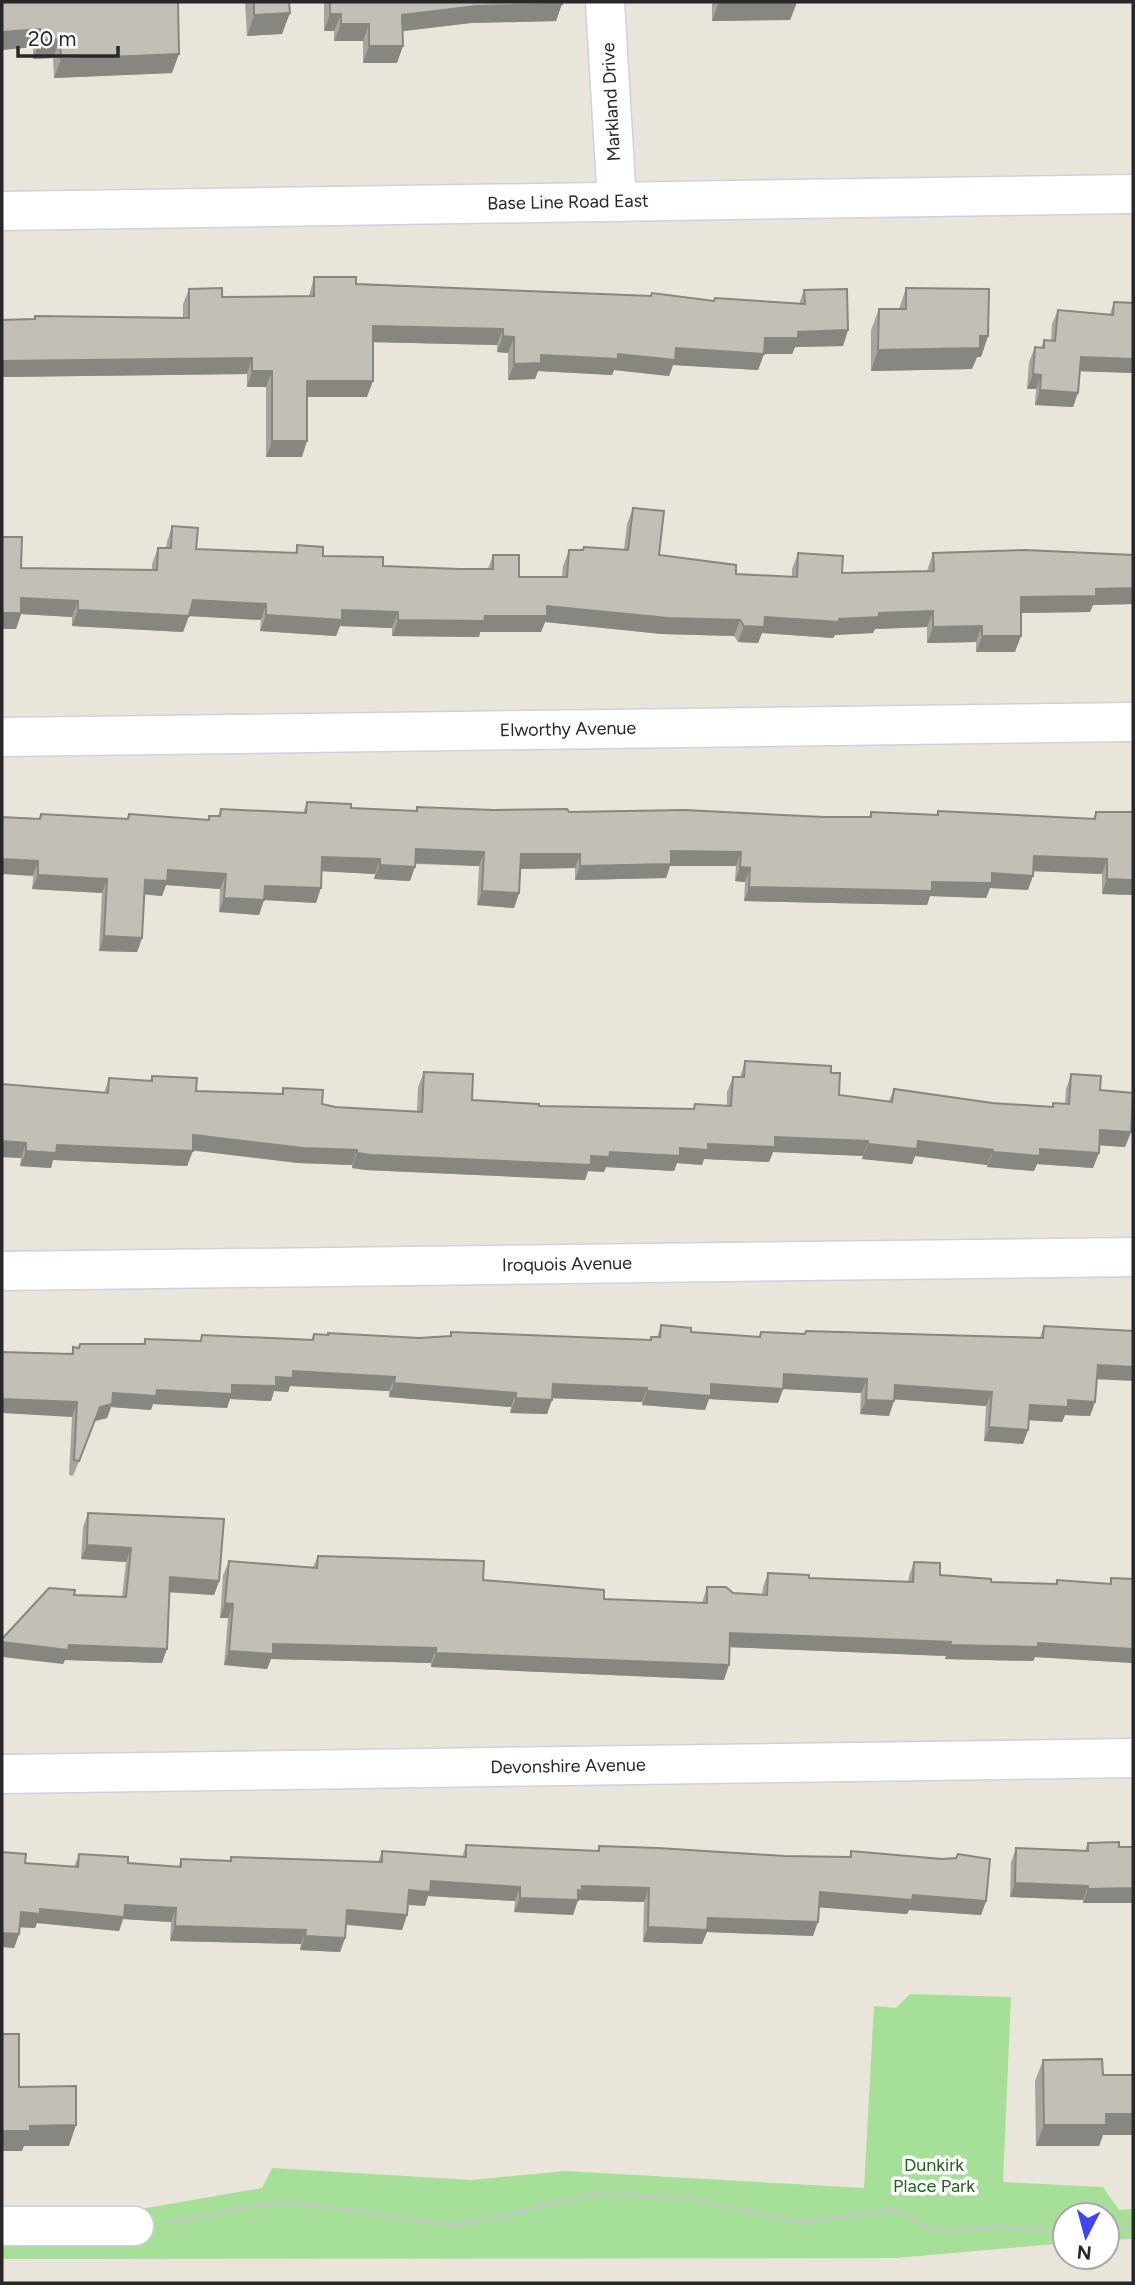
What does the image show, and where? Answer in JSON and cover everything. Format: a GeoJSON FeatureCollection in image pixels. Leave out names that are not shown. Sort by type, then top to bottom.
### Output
{"type":"FeatureCollection","features":[{"type":"Feature","properties":{"kind":"street","name":"Markland Drive"},"geometry":{"type":"LineString","coordinates":[[605,2],[617,202]]}},
{"type":"Feature","properties":{"kind":"street","name":"Base Line Road East"},"geometry":{"type":"LineString","coordinates":[[2,211],[1133,194]]}},
{"type":"Feature","properties":{"kind":"street","name":"Elworthy Avenue"},"geometry":{"type":"LineString","coordinates":[[2,737],[1133,722]]}},
{"type":"Feature","properties":{"kind":"street","name":"Iroquois Avenue"},"geometry":{"type":"LineString","coordinates":[[2,1271],[1133,1257]]}},
{"type":"Feature","properties":{"kind":"street","name":"Devonshire Avenue"},"geometry":{"type":"LineString","coordinates":[[2,1774],[1133,1758]]}},
{"type":"Feature","properties":{"kind":"street"},"geometry":{"type":"LineString","coordinates":[[2,2226],[134,2226]]}},
{"type":"Feature","properties":{"kind":"path"},"geometry":{"type":"LineString","coordinates":[[134,2226],[261,2205],[301,2203],[452,2225],[494,2219],[589,2194],[691,2198],[800,2223],[895,2210],[935,2231],[999,2227],[1051,2230]]}},
{"type":"Feature","properties":{"kind":"green space","name":"Dunkirk Place Park"},"geometry":{"type":"Polygon","coordinates":[[[910,1994],[1011,1997],[1003,2182],[1103,2187],[1113,2201],[1051,2201],[1051,2244],[897,2258],[2,2259],[2,2208],[135,2210],[262,2188],[272,2168],[471,2180],[565,2171],[864,2188],[874,2006],[896,2008],[910,1994]]]}},
{"type":"Feature","properties":{"kind":"green space","name":"Dunkirk Place Park"},"geometry":{"type":"Polygon","coordinates":[[[1133,2209],[1133,2239],[1121,2239],[1121,2210],[1133,2209]]]}},
{"type":"Feature","properties":{"kind":"building"},"geometry":{"type":"Polygon","coordinates":[[[2,2],[178,2],[179,54],[61,59],[60,39],[40,40],[40,29],[2,32],[2,2]]]}},
{"type":"Feature","properties":{"kind":"building"},"geometry":{"type":"Polygon","coordinates":[[[254,2],[289,2],[290,13],[254,15],[254,2]]]}},
{"type":"Feature","properties":{"kind":"building"},"geometry":{"type":"Polygon","coordinates":[[[330,2],[562,4],[477,6],[402,15],[403,46],[369,46],[369,24],[341,24],[341,14],[330,14],[330,2]]]}},
{"type":"Feature","properties":{"kind":"building"},"geometry":{"type":"Polygon","coordinates":[[[314,277],[356,277],[356,284],[651,296],[652,293],[714,301],[715,298],[805,304],[804,290],[847,289],[848,330],[798,332],[798,338],[765,338],[764,354],[676,348],[675,360],[618,354],[618,359],[541,355],[541,363],[514,364],[514,337],[503,336],[503,329],[373,326],[373,381],[307,381],[307,441],[272,441],[272,371],[252,371],[252,358],[2,361],[2,320],[35,319],[35,316],[189,318],[189,289],[222,288],[222,297],[314,296],[314,277]]]}},
{"type":"Feature","properties":{"kind":"building"},"geometry":{"type":"Polygon","coordinates":[[[906,288],[989,289],[988,336],[980,336],[980,348],[878,350],[879,309],[906,309],[906,288]]]}},
{"type":"Feature","properties":{"kind":"building"},"geometry":{"type":"Polygon","coordinates":[[[1114,302],[1133,303],[1133,359],[1081,357],[1078,393],[1040,390],[1041,375],[1033,374],[1035,347],[1044,348],[1044,340],[1055,341],[1058,310],[1113,315],[1114,302]]]}},
{"type":"Feature","properties":{"kind":"building"},"geometry":{"type":"Polygon","coordinates":[[[633,508],[664,511],[659,555],[736,565],[736,574],[797,577],[798,553],[843,556],[842,573],[934,571],[933,553],[1025,550],[1133,555],[1133,588],[1096,589],[1096,596],[1021,597],[1021,636],[982,636],[982,626],[933,627],[933,611],[879,613],[879,617],[839,619],[839,622],[765,617],[764,627],[744,626],[740,620],[668,618],[547,606],[547,616],[485,616],[484,621],[398,620],[398,612],[342,610],[342,620],[266,615],[266,604],[193,600],[189,616],[78,610],[78,601],[21,598],[21,613],[2,613],[2,537],[22,537],[21,568],[157,570],[158,548],[171,548],[172,526],[198,528],[196,549],[297,553],[297,545],[323,547],[323,556],[383,557],[383,566],[460,569],[493,569],[493,555],[519,555],[519,577],[567,577],[569,550],[583,550],[584,547],[628,550],[633,508]]]}},
{"type":"Feature","properties":{"kind":"building"},"geometry":{"type":"Polygon","coordinates":[[[307,802],[351,804],[351,808],[417,811],[417,807],[567,809],[569,812],[684,810],[824,817],[871,817],[871,812],[938,815],[938,811],[1095,819],[1096,812],[1133,812],[1133,880],[1107,879],[1107,859],[1034,856],[1033,876],[992,873],[992,883],[932,882],[932,891],[749,887],[750,868],[740,867],[741,852],[671,851],[671,864],[580,866],[580,854],[521,854],[519,893],[482,891],[484,852],[416,849],[415,867],[380,865],[380,859],[322,857],[321,888],[265,886],[264,900],[224,898],[226,874],[168,870],[167,881],[145,880],[142,938],[104,936],[107,879],[38,875],[38,861],[2,859],[2,817],[40,819],[41,814],[128,819],[129,814],[209,820],[209,816],[220,816],[221,809],[306,813],[307,802]]]}},
{"type":"Feature","properties":{"kind":"building"},"geometry":{"type":"Polygon","coordinates":[[[745,1061],[831,1066],[831,1073],[840,1073],[839,1095],[892,1102],[894,1089],[992,1103],[1053,1107],[1053,1103],[1069,1104],[1071,1074],[1101,1076],[1100,1090],[1133,1093],[1131,1132],[1100,1130],[1099,1153],[1040,1149],[1040,1156],[918,1141],[917,1149],[868,1144],[868,1141],[775,1137],[775,1147],[708,1144],[708,1150],[680,1148],[680,1156],[610,1152],[609,1157],[591,1156],[591,1165],[372,1155],[357,1153],[357,1150],[303,1148],[193,1135],[193,1151],[57,1145],[56,1153],[26,1151],[26,1143],[2,1141],[2,1084],[108,1093],[109,1078],[152,1081],[152,1076],[197,1078],[196,1091],[283,1094],[283,1088],[323,1090],[322,1104],[335,1107],[422,1112],[424,1072],[473,1074],[472,1100],[539,1106],[694,1109],[695,1104],[731,1106],[733,1077],[744,1077],[745,1061]]]}},
{"type":"Feature","properties":{"kind":"building"},"geometry":{"type":"Polygon","coordinates":[[[661,1325],[691,1328],[691,1332],[760,1337],[761,1332],[805,1334],[806,1331],[1043,1338],[1044,1326],[1133,1331],[1133,1367],[1098,1365],[1095,1402],[1068,1400],[1068,1407],[1030,1405],[1028,1430],[989,1427],[992,1392],[895,1385],[894,1401],[866,1400],[867,1379],[784,1374],[783,1389],[711,1384],[711,1396],[647,1391],[647,1388],[553,1384],[552,1400],[516,1398],[516,1393],[394,1383],[395,1377],[293,1371],[293,1378],[276,1377],[276,1386],[232,1385],[232,1394],[157,1390],[156,1396],[113,1393],[112,1404],[100,1407],[79,1461],[74,1460],[77,1402],[2,1399],[2,1352],[73,1354],[73,1347],[79,1348],[80,1344],[145,1344],[145,1339],[201,1341],[202,1335],[313,1340],[314,1334],[328,1333],[419,1338],[451,1336],[451,1332],[651,1340],[651,1337],[660,1337],[661,1325]]]}},
{"type":"Feature","properties":{"kind":"building"},"geometry":{"type":"Polygon","coordinates":[[[88,1513],[224,1519],[219,1581],[170,1577],[167,1649],[69,1645],[68,1650],[2,1642],[49,1588],[75,1590],[74,1595],[126,1597],[131,1548],[87,1545],[88,1513]]]}},
{"type":"Feature","properties":{"kind":"building"},"geometry":{"type":"Polygon","coordinates":[[[318,1556],[484,1561],[483,1580],[604,1590],[604,1599],[707,1603],[707,1587],[726,1587],[733,1593],[767,1595],[768,1573],[809,1575],[809,1578],[913,1582],[914,1562],[940,1563],[940,1575],[991,1579],[991,1582],[1057,1584],[1057,1580],[1111,1584],[1111,1578],[1133,1579],[1133,1649],[1038,1643],[1038,1647],[950,1645],[951,1642],[730,1633],[729,1665],[436,1653],[436,1648],[273,1644],[273,1654],[229,1651],[233,1604],[225,1603],[229,1561],[317,1568],[318,1556]]]}},
{"type":"Feature","properties":{"kind":"building"},"geometry":{"type":"Polygon","coordinates":[[[1119,1842],[1119,1847],[1133,1847],[1133,1888],[1088,1889],[1088,1886],[1015,1883],[1016,1848],[1088,1851],[1088,1843],[1119,1842]]]}},
{"type":"Feature","properties":{"kind":"building"},"geometry":{"type":"Polygon","coordinates":[[[466,1845],[599,1851],[599,1846],[658,1848],[784,1856],[851,1857],[851,1851],[942,1859],[956,1858],[958,1854],[990,1859],[986,1901],[913,1895],[912,1900],[820,1892],[818,1922],[708,1918],[707,1930],[648,1927],[649,1888],[582,1886],[582,1891],[578,1890],[578,1900],[520,1898],[520,1887],[431,1881],[430,1892],[409,1890],[407,1915],[347,1910],[345,1938],[305,1936],[306,1930],[175,1926],[176,1908],[125,1905],[124,1917],[40,1909],[40,1914],[21,1912],[19,1934],[2,1933],[2,1852],[26,1854],[25,1863],[78,1867],[79,1854],[128,1857],[128,1863],[181,1867],[181,1859],[231,1861],[231,1857],[382,1862],[382,1851],[466,1857],[466,1845]]]}},
{"type":"Feature","properties":{"kind":"building"},"geometry":{"type":"Polygon","coordinates":[[[2,2034],[19,2034],[19,2087],[76,2086],[76,2125],[30,2126],[30,2131],[2,2131],[2,2034]]]}},
{"type":"Feature","properties":{"kind":"building"},"geometry":{"type":"Polygon","coordinates":[[[1102,2059],[1103,2075],[1133,2075],[1133,2114],[1106,2114],[1106,2125],[1044,2125],[1043,2060],[1102,2059]]]}}]}
